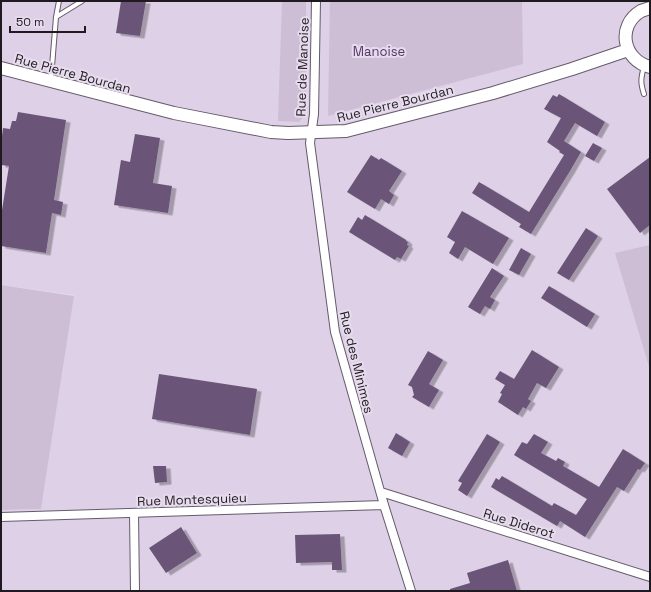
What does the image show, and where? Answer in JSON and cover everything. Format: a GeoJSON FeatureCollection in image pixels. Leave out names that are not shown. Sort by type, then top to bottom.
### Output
{"type":"FeatureCollection","features":[{"type":"Feature","properties":{"kind":"street","name":"Rue de Manoise"},"geometry":{"type":"LineString","coordinates":[[312,133],[314,114],[316,1]]}},
{"type":"Feature","properties":{"kind":"street"},"geometry":{"type":"LineString","coordinates":[[647,67],[635,59],[628,50],[626,32],[634,16],[641,11],[650,8]]}},
{"type":"Feature","properties":{"kind":"street","name":"Rue Pierre Bourdan"},"geometry":{"type":"LineString","coordinates":[[1,68],[174,113],[271,132],[312,133],[346,131],[486,95],[628,50]]}},
{"type":"Feature","properties":{"kind":"street","name":"Rue des Minimes"},"geometry":{"type":"LineString","coordinates":[[312,133],[310,143],[335,332],[384,506],[411,591]]}},
{"type":"Feature","properties":{"kind":"street","name":"Rue Diderot"},"geometry":{"type":"LineString","coordinates":[[381,492],[650,577]]}},
{"type":"Feature","properties":{"kind":"street","name":"Rue Montesquieu"},"geometry":{"type":"LineString","coordinates":[[1,517],[384,506]]}},
{"type":"Feature","properties":{"kind":"street"},"geometry":{"type":"LineString","coordinates":[[134,513],[136,591]]}},
{"type":"Feature","properties":{"kind":"lane"},"geometry":{"type":"LineString","coordinates":[[51,81],[56,17],[59,1]]}},
{"type":"Feature","properties":{"kind":"lane"},"geometry":{"type":"LineString","coordinates":[[56,17],[82,1]]}},
{"type":"Feature","properties":{"kind":"lane"},"geometry":{"type":"LineString","coordinates":[[644,94],[641,80],[647,67]]}},
{"type":"Feature","properties":{"kind":"shaded area"},"geometry":{"type":"Polygon","coordinates":[[[1,1],[650,1],[650,591],[1,591],[1,510],[41,509],[74,295],[1,285],[1,1]]]}},
{"type":"Feature","properties":{"kind":"green space"},"geometry":{"type":"Polygon","coordinates":[[[282,1],[306,1],[306,114],[299,122],[278,121],[282,1]]]}},
{"type":"Feature","properties":{"kind":"green space","name":"Manoise"},"geometry":{"type":"Polygon","coordinates":[[[330,1],[522,1],[523,64],[328,116],[330,1]]]}},
{"type":"Feature","properties":{"kind":"green space"},"geometry":{"type":"Polygon","coordinates":[[[650,245],[650,370],[615,253],[650,245]]]}},
{"type":"Feature","properties":{"kind":"green space"},"geometry":{"type":"Polygon","coordinates":[[[1,285],[74,296],[41,509],[1,510],[1,285]]]}},
{"type":"Feature","properties":{"kind":"building"},"geometry":{"type":"Polygon","coordinates":[[[121,1],[146,1],[140,36],[116,33],[121,1]]]}},
{"type":"Feature","properties":{"kind":"building"},"geometry":{"type":"Polygon","coordinates":[[[559,94],[605,122],[597,136],[575,123],[564,141],[581,152],[531,234],[519,227],[521,224],[472,193],[479,182],[529,212],[564,155],[547,142],[561,118],[544,109],[553,95],[557,97],[559,94]]]}},
{"type":"Feature","properties":{"kind":"building"},"geometry":{"type":"Polygon","coordinates":[[[18,112],[66,120],[54,200],[63,202],[61,215],[52,213],[46,253],[1,246],[1,210],[9,166],[1,165],[3,128],[10,129],[12,121],[16,121],[18,112]]]}},
{"type":"Feature","properties":{"kind":"building"},"geometry":{"type":"Polygon","coordinates":[[[135,134],[160,138],[153,183],[172,186],[168,213],[114,205],[121,160],[130,162],[135,134]]]}},
{"type":"Feature","properties":{"kind":"building"},"geometry":{"type":"Polygon","coordinates":[[[593,143],[602,148],[594,161],[585,156],[593,143]]]}},
{"type":"Feature","properties":{"kind":"building"},"geometry":{"type":"Polygon","coordinates":[[[371,155],[379,160],[381,158],[402,171],[389,191],[394,195],[389,204],[381,199],[375,209],[347,192],[371,155]]]}},
{"type":"Feature","properties":{"kind":"building"},"geometry":{"type":"Polygon","coordinates":[[[650,157],[650,225],[640,233],[607,189],[650,157]]]}},
{"type":"Feature","properties":{"kind":"building"},"geometry":{"type":"Polygon","coordinates":[[[462,211],[509,238],[493,264],[465,247],[458,259],[449,253],[455,242],[447,237],[462,211]]]}},
{"type":"Feature","properties":{"kind":"building"},"geometry":{"type":"Polygon","coordinates":[[[365,215],[408,242],[407,245],[409,246],[401,259],[397,257],[395,260],[349,232],[358,217],[362,220],[365,215]]]}},
{"type":"Feature","properties":{"kind":"building"},"geometry":{"type":"Polygon","coordinates":[[[586,228],[598,236],[569,280],[557,273],[586,228]]]}},
{"type":"Feature","properties":{"kind":"building"},"geometry":{"type":"Polygon","coordinates":[[[521,248],[531,254],[519,275],[509,270],[521,248]]]}},
{"type":"Feature","properties":{"kind":"building"},"geometry":{"type":"Polygon","coordinates":[[[492,268],[504,276],[490,297],[495,300],[490,309],[485,306],[480,314],[468,307],[492,268]]]}},
{"type":"Feature","properties":{"kind":"building"},"geometry":{"type":"Polygon","coordinates":[[[549,286],[595,314],[587,327],[541,298],[549,286]]]}},
{"type":"Feature","properties":{"kind":"building"},"geometry":{"type":"Polygon","coordinates":[[[532,350],[559,367],[546,388],[537,383],[528,399],[531,401],[526,409],[523,407],[518,415],[498,402],[502,394],[500,393],[505,385],[495,379],[500,371],[514,379],[532,350]]]}},
{"type":"Feature","properties":{"kind":"building"},"geometry":{"type":"Polygon","coordinates":[[[428,351],[443,360],[429,384],[439,390],[429,407],[412,397],[414,395],[412,387],[408,385],[428,351]]]}},
{"type":"Feature","properties":{"kind":"building"},"geometry":{"type":"Polygon","coordinates":[[[159,374],[257,389],[250,435],[152,419],[159,374]]]}},
{"type":"Feature","properties":{"kind":"building"},"geometry":{"type":"Polygon","coordinates":[[[396,433],[410,442],[402,456],[388,448],[396,433]]]}},
{"type":"Feature","properties":{"kind":"building"},"geometry":{"type":"Polygon","coordinates":[[[487,434],[500,442],[467,496],[458,490],[462,483],[458,481],[487,434]]]}},
{"type":"Feature","properties":{"kind":"building"},"geometry":{"type":"Polygon","coordinates":[[[534,434],[548,442],[541,453],[556,461],[558,458],[565,462],[563,466],[599,487],[623,449],[645,463],[640,470],[638,469],[624,491],[617,487],[585,537],[560,521],[557,526],[491,487],[496,478],[499,480],[502,476],[552,506],[554,503],[576,515],[587,499],[514,455],[522,442],[527,444],[534,434]]]}},
{"type":"Feature","properties":{"kind":"building"},"geometry":{"type":"Polygon","coordinates":[[[153,466],[166,466],[167,482],[155,483],[153,466]]]}},
{"type":"Feature","properties":{"kind":"building"},"geometry":{"type":"Polygon","coordinates":[[[181,527],[197,553],[166,573],[149,548],[181,527]]]}},
{"type":"Feature","properties":{"kind":"building"},"geometry":{"type":"Polygon","coordinates":[[[340,534],[342,570],[332,570],[332,562],[296,563],[295,535],[340,534]]]}},
{"type":"Feature","properties":{"kind":"building"},"geometry":{"type":"Polygon","coordinates":[[[508,560],[517,591],[450,591],[450,589],[470,583],[467,573],[508,560]]]}}]}
